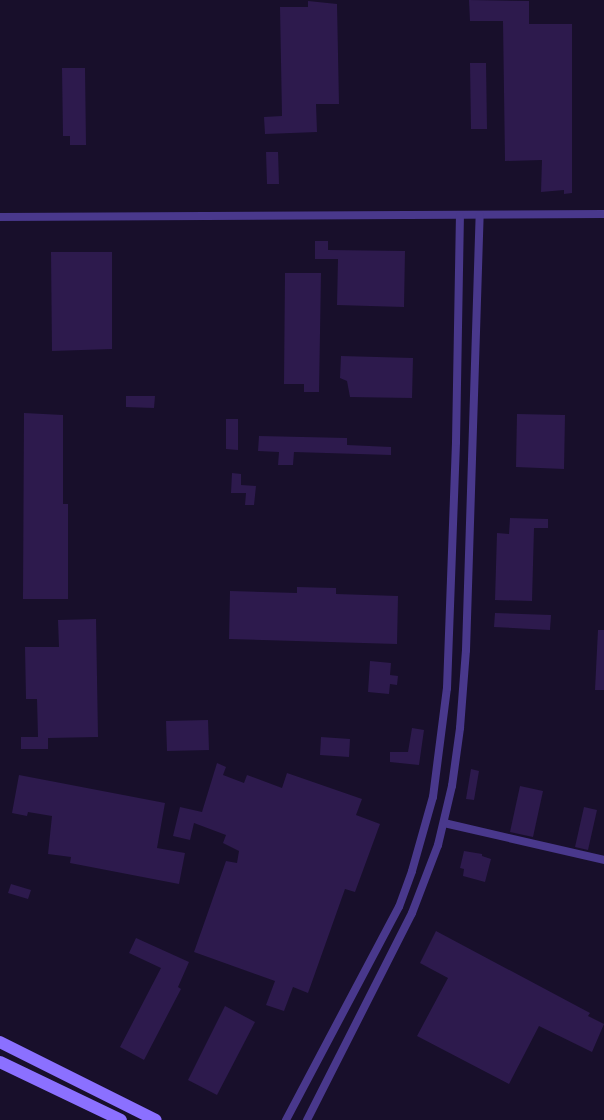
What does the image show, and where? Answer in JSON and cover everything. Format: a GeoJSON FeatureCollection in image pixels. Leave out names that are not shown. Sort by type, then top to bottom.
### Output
{"type":"FeatureCollection","features":[{"type":"Feature","properties":{"kind":"street"},"geometry":{"type":"LineString","coordinates":[[0,218],[604,214]]}},
{"type":"Feature","properties":{"kind":"street"},"geometry":{"type":"LineString","coordinates":[[306,1120],[412,913],[427,879],[444,823],[460,728],[466,650],[480,215]]}},
{"type":"Feature","properties":{"kind":"street"},"geometry":{"type":"LineString","coordinates":[[286,1120],[399,908],[433,796],[447,688],[456,442],[460,216]]}},
{"type":"Feature","properties":{"kind":"street"},"geometry":{"type":"LineString","coordinates":[[444,823],[604,860]]}},
{"type":"Feature","properties":{"kind":"street"},"geometry":{"type":"LineString","coordinates":[[0,1041],[156,1120]]}},
{"type":"Feature","properties":{"kind":"street"},"geometry":{"type":"LineString","coordinates":[[0,1062],[121,1120]]}},
{"type":"Feature","properties":{"kind":"street"},"geometry":{"type":"LineString","coordinates":[[84,1102],[92,1086]]}},
{"type":"Feature","properties":{"kind":"building"},"geometry":{"type":"Polygon","coordinates":[[[469,0],[529,1],[529,24],[572,24],[572,193],[564,194],[564,190],[541,192],[542,160],[505,161],[503,21],[470,21],[469,0]]]}},
{"type":"Feature","properties":{"kind":"building"},"geometry":{"type":"Polygon","coordinates":[[[308,1],[337,4],[339,104],[316,104],[317,132],[265,134],[264,117],[282,116],[280,7],[308,7],[308,1]]]}},
{"type":"Feature","properties":{"kind":"building"},"geometry":{"type":"Polygon","coordinates":[[[470,63],[486,63],[487,129],[471,129],[470,63]]]}},
{"type":"Feature","properties":{"kind":"building"},"geometry":{"type":"Polygon","coordinates":[[[62,68],[85,68],[86,145],[70,145],[70,136],[63,136],[62,68]]]}},
{"type":"Feature","properties":{"kind":"building"},"geometry":{"type":"Polygon","coordinates":[[[266,152],[278,152],[279,184],[267,184],[266,152]]]}},
{"type":"Feature","properties":{"kind":"building"},"geometry":{"type":"Polygon","coordinates":[[[315,241],[328,241],[328,250],[405,251],[404,307],[337,305],[338,259],[315,259],[315,241]]]}},
{"type":"Feature","properties":{"kind":"building"},"geometry":{"type":"Polygon","coordinates":[[[51,252],[112,252],[112,349],[52,351],[51,252]]]}},
{"type":"Feature","properties":{"kind":"building"},"geometry":{"type":"Polygon","coordinates":[[[285,273],[321,273],[319,392],[304,392],[304,384],[284,384],[285,273]]]}},
{"type":"Feature","properties":{"kind":"building"},"geometry":{"type":"Polygon","coordinates":[[[341,356],[413,358],[412,398],[350,397],[347,381],[340,378],[341,356]]]}},
{"type":"Feature","properties":{"kind":"building"},"geometry":{"type":"Polygon","coordinates":[[[126,396],[155,396],[154,408],[126,407],[126,396]]]}},
{"type":"Feature","properties":{"kind":"building"},"geometry":{"type":"Polygon","coordinates":[[[24,413],[63,415],[63,504],[68,504],[68,599],[23,599],[24,413]]]}},
{"type":"Feature","properties":{"kind":"building"},"geometry":{"type":"Polygon","coordinates":[[[517,414],[565,415],[564,469],[516,467],[517,414]]]}},
{"type":"Feature","properties":{"kind":"building"},"geometry":{"type":"Polygon","coordinates":[[[226,419],[238,419],[238,450],[226,449],[226,419]]]}},
{"type":"Feature","properties":{"kind":"building"},"geometry":{"type":"Polygon","coordinates":[[[259,436],[347,438],[347,445],[391,447],[391,455],[294,452],[293,465],[278,465],[279,452],[258,451],[259,436]]]}},
{"type":"Feature","properties":{"kind":"building"},"geometry":{"type":"Polygon","coordinates":[[[232,473],[241,474],[241,485],[256,486],[254,505],[245,505],[246,493],[231,493],[232,473]]]}},
{"type":"Feature","properties":{"kind":"building"},"geometry":{"type":"Polygon","coordinates":[[[510,518],[548,519],[548,528],[534,528],[532,601],[495,600],[497,533],[509,534],[510,518]]]}},
{"type":"Feature","properties":{"kind":"building"},"geometry":{"type":"Polygon","coordinates":[[[297,587],[336,588],[336,594],[398,596],[397,644],[229,639],[230,591],[297,593],[297,587]]]}},
{"type":"Feature","properties":{"kind":"building"},"geometry":{"type":"Polygon","coordinates":[[[495,613],[551,615],[550,630],[494,627],[495,613]]]}},
{"type":"Feature","properties":{"kind":"building"},"geometry":{"type":"Polygon","coordinates":[[[96,619],[98,737],[48,738],[48,749],[21,749],[21,737],[38,737],[37,699],[26,699],[25,647],[59,647],[58,620],[96,619]]]}},
{"type":"Feature","properties":{"kind":"building"},"geometry":{"type":"Polygon","coordinates":[[[598,630],[604,630],[604,690],[595,690],[598,630]]]}},
{"type":"Feature","properties":{"kind":"building"},"geometry":{"type":"Polygon","coordinates":[[[370,661],[391,663],[390,675],[398,676],[397,685],[390,684],[389,694],[368,692],[370,661]]]}},
{"type":"Feature","properties":{"kind":"building"},"geometry":{"type":"Polygon","coordinates":[[[208,720],[209,750],[167,751],[166,721],[208,720]]]}},
{"type":"Feature","properties":{"kind":"building"},"geometry":{"type":"Polygon","coordinates":[[[412,728],[424,730],[419,765],[390,762],[390,752],[408,752],[412,728]]]}},
{"type":"Feature","properties":{"kind":"building"},"geometry":{"type":"Polygon","coordinates":[[[321,737],[350,739],[349,757],[320,755],[321,737]]]}},
{"type":"Feature","properties":{"kind":"building"},"geometry":{"type":"Polygon","coordinates":[[[217,763],[226,767],[223,775],[244,783],[247,775],[282,788],[287,773],[362,799],[356,815],[380,824],[355,892],[345,889],[308,993],[293,987],[284,1011],[266,1005],[275,981],[194,952],[226,861],[237,863],[239,851],[223,843],[226,835],[194,823],[190,840],[173,836],[180,807],[202,812],[217,763]]]}},
{"type":"Feature","properties":{"kind":"building"},"geometry":{"type":"Polygon","coordinates":[[[471,769],[479,771],[474,800],[466,799],[471,769]]]}},
{"type":"Feature","properties":{"kind":"building"},"geometry":{"type":"Polygon","coordinates":[[[19,775],[165,803],[157,848],[185,853],[179,884],[70,863],[71,857],[48,854],[52,816],[28,812],[27,816],[12,813],[19,775]]]}},
{"type":"Feature","properties":{"kind":"building"},"geometry":{"type":"Polygon","coordinates":[[[520,786],[543,791],[533,837],[510,832],[520,786]]]}},
{"type":"Feature","properties":{"kind":"building"},"geometry":{"type":"Polygon","coordinates":[[[584,807],[597,810],[588,850],[575,847],[584,807]]]}},
{"type":"Feature","properties":{"kind":"building"},"geometry":{"type":"Polygon","coordinates":[[[464,851],[482,854],[491,859],[485,882],[463,876],[464,869],[460,868],[464,851]]]}},
{"type":"Feature","properties":{"kind":"building"},"geometry":{"type":"Polygon","coordinates":[[[11,884],[31,890],[28,899],[8,893],[11,884]]]}},
{"type":"Feature","properties":{"kind":"building"},"geometry":{"type":"Polygon","coordinates":[[[436,931],[590,1013],[588,1016],[604,1024],[592,1052],[539,1026],[509,1084],[417,1036],[448,978],[420,963],[436,931]]]}},
{"type":"Feature","properties":{"kind":"building"},"geometry":{"type":"Polygon","coordinates":[[[136,938],[189,962],[178,987],[181,989],[144,1060],[120,1047],[161,968],[129,953],[136,938]]]}},
{"type":"Feature","properties":{"kind":"building"},"geometry":{"type":"Polygon","coordinates":[[[225,1006],[255,1022],[217,1095],[188,1080],[225,1006]]]}}]}
